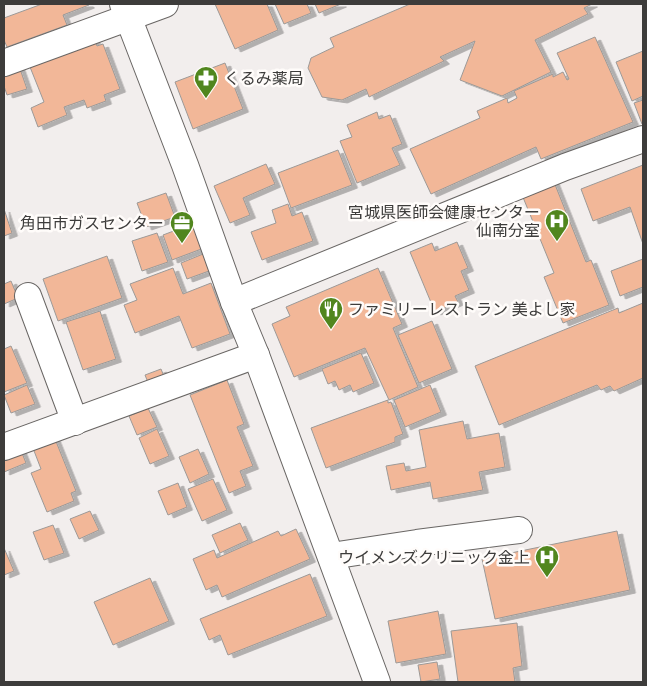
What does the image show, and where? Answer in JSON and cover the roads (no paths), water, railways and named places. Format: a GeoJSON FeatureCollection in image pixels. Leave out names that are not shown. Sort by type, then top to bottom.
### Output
{"type":"FeatureCollection","features":[{"type":"Feature","properties":{"kind":"street"},"geometry":{"type":"LineString","coordinates":[[4,63],[126,11],[165,4]]}},
{"type":"Feature","properties":{"kind":"street"},"geometry":{"type":"LineString","coordinates":[[126,11],[377,682]]}},
{"type":"Feature","properties":{"kind":"street"},"geometry":{"type":"LineString","coordinates":[[234,302],[565,167],[643,139]]}},
{"type":"Feature","properties":{"kind":"street"},"geometry":{"type":"LineString","coordinates":[[28,296],[76,422]]}},
{"type":"Feature","properties":{"kind":"street"},"geometry":{"type":"LineString","coordinates":[[4,447],[256,355]]}},
{"type":"Feature","properties":{"kind":"street"},"geometry":{"type":"LineString","coordinates":[[331,556],[519,530]]}},
{"type":"Feature","properties":{"kind":"place","name":"くるみ薬局"},"geometry":{"type":"Point","coordinates":[206,99]}},
{"type":"Feature","properties":{"kind":"place","name":"宮城県医師会健康センター 仙南分室"},"geometry":{"type":"Point","coordinates":[557,242]}},
{"type":"Feature","properties":{"kind":"place","name":"角田市ガスセンター"},"geometry":{"type":"Point","coordinates":[182,244]}},
{"type":"Feature","properties":{"kind":"place","name":"ファミリーレストラン 美よし家"},"geometry":{"type":"Point","coordinates":[331,330]}},
{"type":"Feature","properties":{"kind":"place","name":"ウイメンズクリニック金上"},"geometry":{"type":"Point","coordinates":[547,578]}}]}
